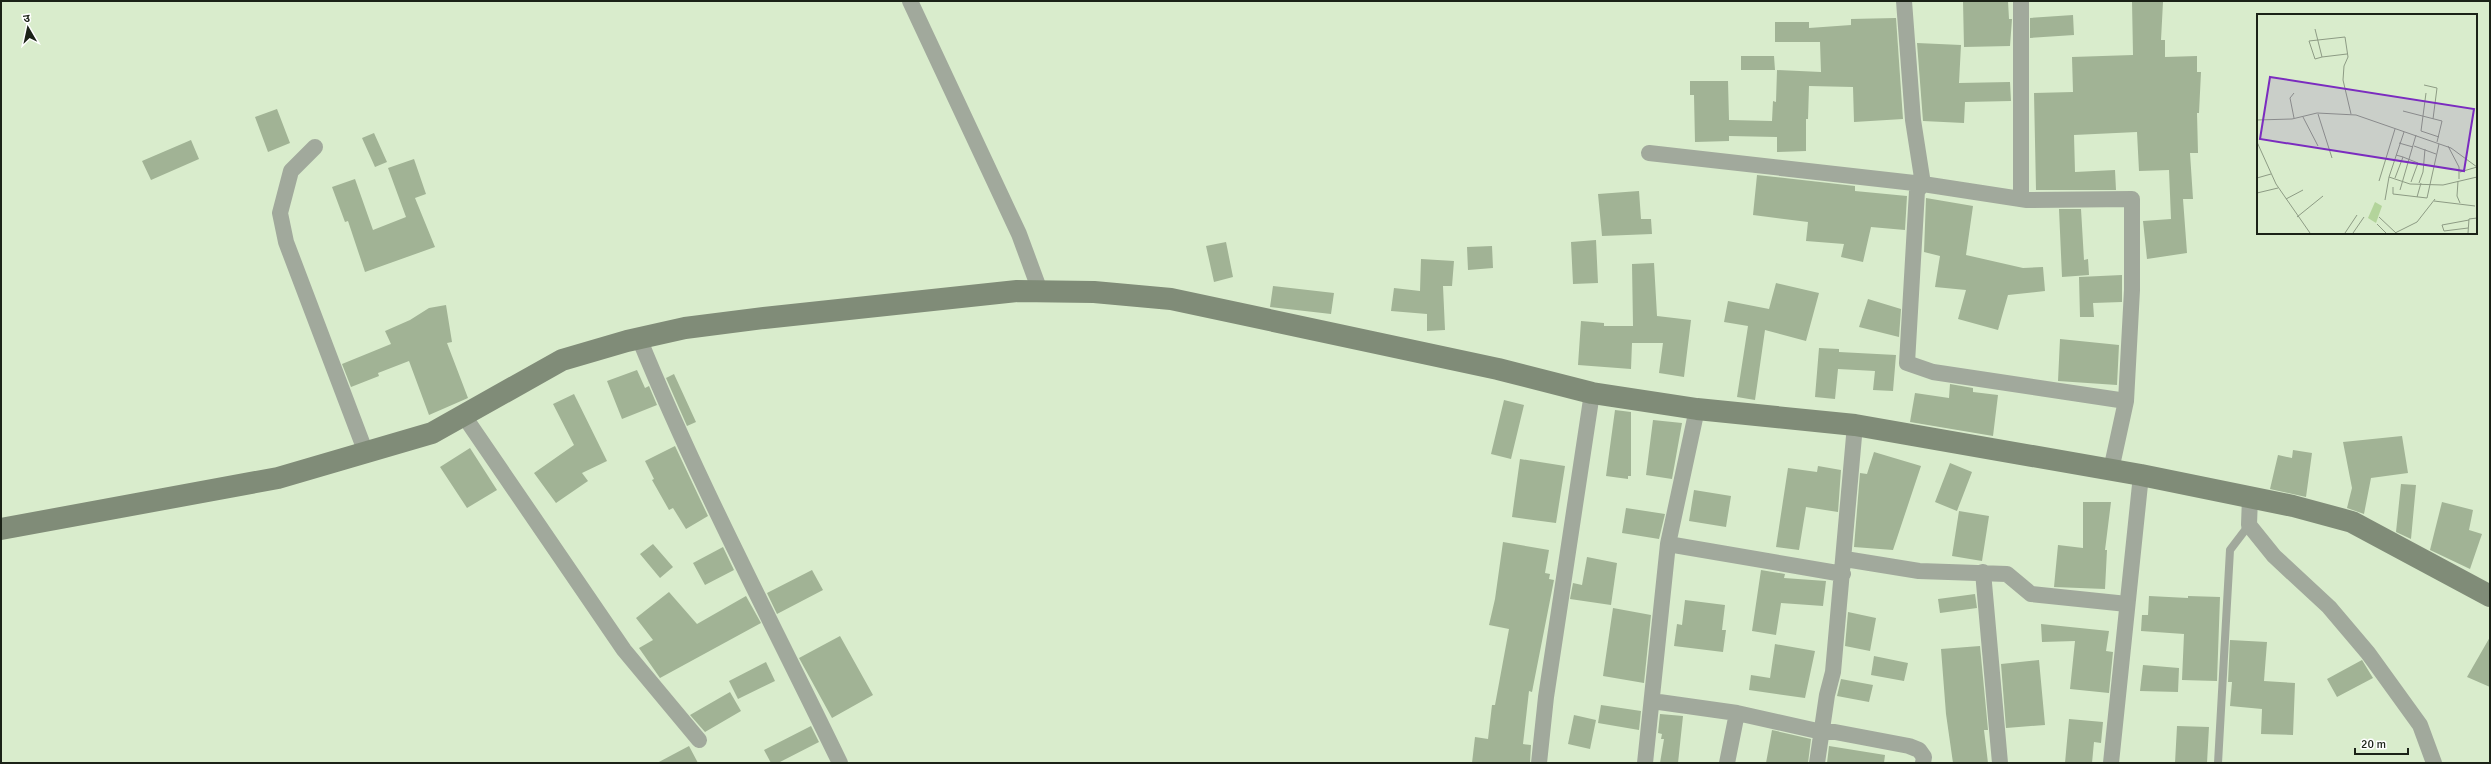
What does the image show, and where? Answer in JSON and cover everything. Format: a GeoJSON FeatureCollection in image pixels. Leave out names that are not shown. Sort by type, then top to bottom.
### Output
{"type":"FeatureCollection","features":[{"type":"Feature","properties":{"kind":"main road"},"geometry":{"type":"LineString","coordinates":[[1,529],[278,478],[366,453],[432,433],[562,360],[639,338],[685,328],[1017,291],[1094,292],[1170,298],[1498,369],[1592,392],[1697,409],[1855,425],[2141,475],[2250,497],[2352,522],[2490,596]]}},
{"type":"Feature","properties":{"kind":"street"},"geometry":{"type":"LineString","coordinates":[[910,1],[1019,234],[1040,291]]}},
{"type":"Feature","properties":{"kind":"street"},"geometry":{"type":"LineString","coordinates":[[1904,1],[1913,120],[1923,184],[1917,191],[1907,363],[1933,372],[2126,401]]}},
{"type":"Feature","properties":{"kind":"street"},"geometry":{"type":"LineString","coordinates":[[2021,1],[2021,199]]}},
{"type":"Feature","properties":{"kind":"street"},"geometry":{"type":"LineString","coordinates":[[316,147],[291,171],[280,213],[286,242],[366,453]]}},
{"type":"Feature","properties":{"kind":"street"},"geometry":{"type":"LineString","coordinates":[[1649,153],[1923,184],[2021,199],[2132,199],[2132,290],[2126,401],[2111,470]]}},
{"type":"Feature","properties":{"kind":"street"},"geometry":{"type":"LineString","coordinates":[[639,338],[668,410],[703,485],[840,763]]}},
{"type":"Feature","properties":{"kind":"street"},"geometry":{"type":"LineString","coordinates":[[1539,763],[1547,690],[1592,392]]}},
{"type":"Feature","properties":{"kind":"street"},"geometry":{"type":"LineString","coordinates":[[1645,763],[1668,544],[1697,409]]}},
{"type":"Feature","properties":{"kind":"street"},"geometry":{"type":"LineString","coordinates":[[464,416],[624,650],[699,740]]}},
{"type":"Feature","properties":{"kind":"street"},"geometry":{"type":"LineString","coordinates":[[1818,763],[1827,695],[1833,672],[1844,566],[1855,425]]}},
{"type":"Feature","properties":{"kind":"street"},"geometry":{"type":"LineString","coordinates":[[2111,763],[2141,475]]}},
{"type":"Feature","properties":{"kind":"street"},"geometry":{"type":"LineString","coordinates":[[2250,497],[2248,524],[2274,556],[2329,607],[2368,653],[2420,725],[2434,763]]}},
{"type":"Feature","properties":{"kind":"street"},"geometry":{"type":"LineString","coordinates":[[1668,544],[1844,566],[1919,571],[2007,574],[2031,594],[2127,604]]}},
{"type":"Feature","properties":{"kind":"street"},"geometry":{"type":"LineString","coordinates":[[1983,572],[2000,763]]}},
{"type":"Feature","properties":{"kind":"street"},"geometry":{"type":"LineString","coordinates":[[1652,702],[1737,713],[1822,732],[1835,732],[1909,746],[1919,750],[1924,757],[1923,763]]}},
{"type":"Feature","properties":{"kind":"street"},"geometry":{"type":"LineString","coordinates":[[1727,763],[1737,713]]}},
{"type":"Feature","properties":{"kind":"lane"},"geometry":{"type":"LineString","coordinates":[[2218,763],[2230,550],[2248,524]]}},
{"type":"Feature","properties":{"kind":"building"},"geometry":{"type":"Polygon","coordinates":[[[1963,1],[2008,1],[2009,19],[2012,19],[2010,46],[1964,47],[1963,1]]]}},
{"type":"Feature","properties":{"kind":"building"},"geometry":{"type":"Polygon","coordinates":[[[2132,1],[2163,2],[2161,40],[2165,40],[2165,57],[2197,56],[2197,72],[2201,72],[2199,113],[2197,113],[2198,153],[2190,153],[2193,199],[2183,199],[2187,253],[2147,259],[2143,221],[2171,219],[2169,170],[2139,171],[2137,132],[2074,135],[2075,172],[2115,170],[2116,190],[2036,190],[2034,93],[2073,92],[2072,57],[2133,55],[2132,1]]]}},
{"type":"Feature","properties":{"kind":"building"},"geometry":{"type":"Polygon","coordinates":[[[2073,15],[2074,35],[2030,38],[2030,18],[2073,15]]]}},
{"type":"Feature","properties":{"kind":"building"},"geometry":{"type":"Polygon","coordinates":[[[1896,18],[1903,119],[1854,122],[1853,87],[1809,86],[1808,119],[1806,119],[1806,151],[1777,152],[1777,137],[1729,136],[1729,141],[1695,142],[1694,95],[1690,95],[1690,81],[1728,81],[1729,120],[1772,121],[1773,101],[1776,102],[1777,70],[1821,72],[1820,42],[1775,42],[1775,22],[1809,22],[1809,28],[1851,25],[1851,19],[1896,18]]]}},
{"type":"Feature","properties":{"kind":"building"},"geometry":{"type":"Polygon","coordinates":[[[1917,43],[1961,45],[1959,83],[2010,82],[2011,101],[1965,102],[1964,123],[1923,121],[1917,43]]]}},
{"type":"Feature","properties":{"kind":"building"},"geometry":{"type":"Polygon","coordinates":[[[1741,56],[1774,56],[1775,70],[1741,70],[1741,56]]]}},
{"type":"Feature","properties":{"kind":"building"},"geometry":{"type":"Polygon","coordinates":[[[277,109],[290,143],[268,152],[255,117],[277,109]]]}},
{"type":"Feature","properties":{"kind":"building"},"geometry":{"type":"Polygon","coordinates":[[[374,133],[387,162],[375,167],[362,138],[374,133]]]}},
{"type":"Feature","properties":{"kind":"building"},"geometry":{"type":"Polygon","coordinates":[[[191,140],[199,159],[151,180],[142,161],[191,140]]]}},
{"type":"Feature","properties":{"kind":"building"},"geometry":{"type":"Polygon","coordinates":[[[414,159],[426,194],[415,198],[435,247],[365,272],[348,221],[345,222],[332,187],[355,179],[373,230],[406,217],[388,168],[414,159]]]}},
{"type":"Feature","properties":{"kind":"building"},"geometry":{"type":"Polygon","coordinates":[[[1757,175],[1855,186],[1855,191],[1907,196],[1905,230],[1871,227],[1863,262],[1841,257],[1844,244],[1806,241],[1808,222],[1753,215],[1757,175]]]}},
{"type":"Feature","properties":{"kind":"building"},"geometry":{"type":"Polygon","coordinates":[[[1639,191],[1641,219],[1651,219],[1652,234],[1602,236],[1598,194],[1639,191]]]}},
{"type":"Feature","properties":{"kind":"building"},"geometry":{"type":"Polygon","coordinates":[[[1926,198],[1973,206],[1966,255],[2023,268],[2043,267],[2045,291],[2008,295],[1998,330],[1958,319],[1966,290],[1935,287],[1940,256],[1924,252],[1926,198]]]}},
{"type":"Feature","properties":{"kind":"building"},"geometry":{"type":"Polygon","coordinates":[[[2059,209],[2081,209],[2084,260],[2088,259],[2089,275],[2062,277],[2059,209]]]}},
{"type":"Feature","properties":{"kind":"building"},"geometry":{"type":"Polygon","coordinates":[[[1596,240],[1598,283],[1573,284],[1571,242],[1596,240]]]}},
{"type":"Feature","properties":{"kind":"building"},"geometry":{"type":"Polygon","coordinates":[[[1226,242],[1233,277],[1214,282],[1206,246],[1226,242]]]}},
{"type":"Feature","properties":{"kind":"building"},"geometry":{"type":"Polygon","coordinates":[[[1492,246],[1493,268],[1468,270],[1467,247],[1492,246]]]}},
{"type":"Feature","properties":{"kind":"building"},"geometry":{"type":"Polygon","coordinates":[[[1421,259],[1454,261],[1452,286],[1443,286],[1445,330],[1427,331],[1427,314],[1391,311],[1394,288],[1420,291],[1421,259]]]}},
{"type":"Feature","properties":{"kind":"building"},"geometry":{"type":"Polygon","coordinates":[[[1654,263],[1657,316],[1691,320],[1684,377],[1659,373],[1663,343],[1632,343],[1631,369],[1578,365],[1581,321],[1604,323],[1604,326],[1633,326],[1632,264],[1654,263]]]}},
{"type":"Feature","properties":{"kind":"building"},"geometry":{"type":"Polygon","coordinates":[[[2122,275],[2122,302],[2093,303],[2094,317],[2080,317],[2079,277],[2122,275]]]}},
{"type":"Feature","properties":{"kind":"building"},"geometry":{"type":"Polygon","coordinates":[[[1776,283],[1819,293],[1806,341],[1765,330],[1755,400],[1737,397],[1748,326],[1724,322],[1728,301],[1769,309],[1776,283]]]}},
{"type":"Feature","properties":{"kind":"building"},"geometry":{"type":"Polygon","coordinates":[[[1273,286],[1334,293],[1331,314],[1270,307],[1273,286]]]}},
{"type":"Feature","properties":{"kind":"building"},"geometry":{"type":"Polygon","coordinates":[[[1868,299],[1901,309],[1899,337],[1859,327],[1868,299]]]}},
{"type":"Feature","properties":{"kind":"building"},"geometry":{"type":"Polygon","coordinates":[[[446,305],[452,342],[447,343],[468,398],[429,415],[409,361],[378,373],[379,376],[351,387],[342,364],[391,344],[385,331],[410,320],[429,308],[446,305]]]}},
{"type":"Feature","properties":{"kind":"building"},"geometry":{"type":"Polygon","coordinates":[[[2060,339],[2119,345],[2117,385],[2058,381],[2060,339]]]}},
{"type":"Feature","properties":{"kind":"building"},"geometry":{"type":"Polygon","coordinates":[[[1819,348],[1839,349],[1839,352],[1896,355],[1893,391],[1873,390],[1875,371],[1838,369],[1835,399],[1815,397],[1819,348]]]}},
{"type":"Feature","properties":{"kind":"building"},"geometry":{"type":"Polygon","coordinates":[[[637,370],[645,388],[649,386],[657,405],[622,419],[607,381],[637,370]]]}},
{"type":"Feature","properties":{"kind":"building"},"geometry":{"type":"Polygon","coordinates":[[[674,374],[696,422],[687,426],[666,378],[674,374]]]}},
{"type":"Feature","properties":{"kind":"building"},"geometry":{"type":"Polygon","coordinates":[[[1950,384],[1973,388],[1973,392],[1998,395],[1993,436],[1910,422],[1915,393],[1949,398],[1950,384]]]}},
{"type":"Feature","properties":{"kind":"building"},"geometry":{"type":"Polygon","coordinates":[[[574,394],[607,461],[582,473],[588,481],[556,503],[534,473],[574,445],[553,404],[574,394]]]}},
{"type":"Feature","properties":{"kind":"building"},"geometry":{"type":"Polygon","coordinates":[[[1504,400],[1524,405],[1511,459],[1491,454],[1504,400]]]}},
{"type":"Feature","properties":{"kind":"building"},"geometry":{"type":"Polygon","coordinates":[[[1615,410],[1631,412],[1631,476],[1628,476],[1628,479],[1606,476],[1615,410]]]}},
{"type":"Feature","properties":{"kind":"building"},"geometry":{"type":"Polygon","coordinates":[[[1653,420],[1682,423],[1672,479],[1646,475],[1653,420]]]}},
{"type":"Feature","properties":{"kind":"building"},"geometry":{"type":"Polygon","coordinates":[[[2402,436],[2408,473],[2371,478],[2364,514],[2347,508],[2352,488],[2343,442],[2402,436]]]}},
{"type":"Feature","properties":{"kind":"building"},"geometry":{"type":"Polygon","coordinates":[[[675,446],[708,516],[686,529],[673,508],[669,510],[652,480],[654,479],[645,461],[675,446]]]}},
{"type":"Feature","properties":{"kind":"building"},"geometry":{"type":"Polygon","coordinates":[[[470,448],[497,490],[467,508],[440,467],[470,448]]]}},
{"type":"Feature","properties":{"kind":"building"},"geometry":{"type":"Polygon","coordinates":[[[2293,450],[2312,453],[2306,497],[2270,489],[2278,455],[2292,458],[2293,450]]]}},
{"type":"Feature","properties":{"kind":"building"},"geometry":{"type":"Polygon","coordinates":[[[1874,452],[1921,466],[1893,550],[1854,547],[1860,473],[1867,474],[1874,452]]]}},
{"type":"Feature","properties":{"kind":"building"},"geometry":{"type":"Polygon","coordinates":[[[1520,459],[1565,466],[1556,523],[1512,517],[1520,459]]]}},
{"type":"Feature","properties":{"kind":"building"},"geometry":{"type":"Polygon","coordinates":[[[1950,463],[1972,472],[1957,511],[1935,502],[1950,463]]]}},
{"type":"Feature","properties":{"kind":"building"},"geometry":{"type":"Polygon","coordinates":[[[1818,466],[1841,470],[1838,512],[1806,507],[1799,550],[1776,547],[1788,468],[1817,472],[1818,466]]]}},
{"type":"Feature","properties":{"kind":"building"},"geometry":{"type":"Polygon","coordinates":[[[2401,484],[2416,485],[2411,539],[2396,532],[2401,484]]]}},
{"type":"Feature","properties":{"kind":"building"},"geometry":{"type":"Polygon","coordinates":[[[1694,490],[1731,496],[1726,527],[1689,521],[1694,490]]]}},
{"type":"Feature","properties":{"kind":"building"},"geometry":{"type":"Polygon","coordinates":[[[2083,502],[2111,502],[2105,550],[2107,550],[2105,589],[2054,587],[2058,545],[2083,548],[2083,502]]]}},
{"type":"Feature","properties":{"kind":"building"},"geometry":{"type":"Polygon","coordinates":[[[2442,502],[2473,510],[2469,530],[2482,534],[2470,569],[2430,550],[2442,502]]]}},
{"type":"Feature","properties":{"kind":"building"},"geometry":{"type":"Polygon","coordinates":[[[1626,508],[1665,514],[1659,539],[1622,533],[1626,508]]]}},
{"type":"Feature","properties":{"kind":"building"},"geometry":{"type":"Polygon","coordinates":[[[1959,511],[1989,516],[1982,561],[1952,556],[1959,511]]]}},
{"type":"Feature","properties":{"kind":"building"},"geometry":{"type":"Polygon","coordinates":[[[1503,542],[1549,550],[1545,573],[1550,574],[1549,579],[1554,580],[1532,692],[1529,691],[1523,744],[1531,745],[1530,763],[1472,763],[1475,737],[1488,739],[1492,705],[1495,705],[1509,629],[1489,625],[1495,599],[1503,542]]]}},
{"type":"Feature","properties":{"kind":"building"},"geometry":{"type":"Polygon","coordinates":[[[653,544],[673,567],[660,578],[640,554],[653,544]]]}},
{"type":"Feature","properties":{"kind":"building"},"geometry":{"type":"Polygon","coordinates":[[[723,547],[734,570],[705,585],[693,563],[723,547]]]}},
{"type":"Feature","properties":{"kind":"building"},"geometry":{"type":"Polygon","coordinates":[[[1587,557],[1617,563],[1611,605],[1570,599],[1573,583],[1582,585],[1587,557]]]}},
{"type":"Feature","properties":{"kind":"building"},"geometry":{"type":"Polygon","coordinates":[[[812,570],[823,590],[777,614],[767,593],[812,570]]]}},
{"type":"Feature","properties":{"kind":"building"},"geometry":{"type":"Polygon","coordinates":[[[1761,570],[1785,574],[1784,578],[1826,581],[1823,606],[1781,603],[1776,635],[1752,631],[1761,570]]]}},
{"type":"Feature","properties":{"kind":"building"},"geometry":{"type":"Polygon","coordinates":[[[669,592],[697,624],[746,596],[761,623],[660,678],[639,648],[653,640],[636,618],[669,592]]]}},
{"type":"Feature","properties":{"kind":"building"},"geometry":{"type":"Polygon","coordinates":[[[1975,594],[1977,608],[1940,613],[1938,599],[1975,594]]]}},
{"type":"Feature","properties":{"kind":"building"},"geometry":{"type":"Polygon","coordinates":[[[2149,596],[2188,598],[2188,596],[2220,597],[2217,681],[2182,680],[2184,634],[2141,631],[2142,615],[2148,615],[2149,596]]]}},
{"type":"Feature","properties":{"kind":"building"},"geometry":{"type":"Polygon","coordinates":[[[1685,600],[1725,605],[1722,630],[1726,630],[1723,652],[1674,646],[1677,624],[1682,625],[1685,600]]]}},
{"type":"Feature","properties":{"kind":"building"},"geometry":{"type":"Polygon","coordinates":[[[1613,608],[1651,615],[1644,683],[1603,676],[1613,608]]]}},
{"type":"Feature","properties":{"kind":"building"},"geometry":{"type":"Polygon","coordinates":[[[1848,612],[1876,618],[1870,651],[1845,646],[1848,612]]]}},
{"type":"Feature","properties":{"kind":"building"},"geometry":{"type":"Polygon","coordinates":[[[2041,624],[2109,631],[2106,651],[2113,652],[2109,693],[2070,689],[2075,641],[2042,642],[2041,624]]]}},
{"type":"Feature","properties":{"kind":"building"},"geometry":{"type":"Polygon","coordinates":[[[840,636],[873,695],[832,718],[799,658],[840,636]]]}},
{"type":"Feature","properties":{"kind":"building"},"geometry":{"type":"Polygon","coordinates":[[[2490,637],[2490,687],[2467,677],[2490,637]]]}},
{"type":"Feature","properties":{"kind":"building"},"geometry":{"type":"Polygon","coordinates":[[[2230,640],[2267,642],[2264,681],[2295,683],[2293,735],[2261,734],[2262,709],[2230,706],[2232,682],[2228,682],[2230,640]]]}},
{"type":"Feature","properties":{"kind":"building"},"geometry":{"type":"Polygon","coordinates":[[[1775,644],[1815,651],[1805,698],[1749,690],[1751,675],[1770,678],[1775,644]]]}},
{"type":"Feature","properties":{"kind":"building"},"geometry":{"type":"Polygon","coordinates":[[[1980,646],[1988,730],[1984,730],[1988,763],[1953,763],[1946,714],[1941,649],[1980,646]]]}},
{"type":"Feature","properties":{"kind":"building"},"geometry":{"type":"Polygon","coordinates":[[[1874,656],[1908,663],[1904,681],[1871,675],[1874,656]]]}},
{"type":"Feature","properties":{"kind":"building"},"geometry":{"type":"Polygon","coordinates":[[[2039,660],[2045,725],[2006,728],[2001,664],[2039,660]]]}},
{"type":"Feature","properties":{"kind":"building"},"geometry":{"type":"Polygon","coordinates":[[[2362,660],[2373,678],[2337,697],[2327,679],[2362,660]]]}},
{"type":"Feature","properties":{"kind":"building"},"geometry":{"type":"Polygon","coordinates":[[[766,662],[775,681],[738,699],[729,681],[766,662]]]}},
{"type":"Feature","properties":{"kind":"building"},"geometry":{"type":"Polygon","coordinates":[[[2143,665],[2179,668],[2178,692],[2140,691],[2143,665]]]}},
{"type":"Feature","properties":{"kind":"building"},"geometry":{"type":"Polygon","coordinates":[[[1841,679],[1873,685],[1869,702],[1837,696],[1841,679]]]}},
{"type":"Feature","properties":{"kind":"building"},"geometry":{"type":"Polygon","coordinates":[[[730,692],[741,711],[705,732],[690,715],[730,692]]]}},
{"type":"Feature","properties":{"kind":"building"},"geometry":{"type":"Polygon","coordinates":[[[1601,705],[1641,711],[1639,730],[1598,723],[1601,705]]]}},
{"type":"Feature","properties":{"kind":"building"},"geometry":{"type":"Polygon","coordinates":[[[1660,714],[1683,716],[1678,763],[1660,763],[1664,739],[1661,739],[1662,734],[1658,733],[1660,714]]]}},
{"type":"Feature","properties":{"kind":"building"},"geometry":{"type":"Polygon","coordinates":[[[1574,715],[1596,720],[1590,749],[1568,744],[1574,715]]]}},
{"type":"Feature","properties":{"kind":"building"},"geometry":{"type":"Polygon","coordinates":[[[2069,719],[2103,722],[2101,743],[2094,742],[2092,763],[2065,763],[2069,719]]]}},
{"type":"Feature","properties":{"kind":"building"},"geometry":{"type":"Polygon","coordinates":[[[811,726],[819,742],[778,763],[771,763],[764,750],[811,726]]]}},
{"type":"Feature","properties":{"kind":"building"},"geometry":{"type":"Polygon","coordinates":[[[2177,726],[2209,727],[2207,763],[2175,763],[2177,726]]]}},
{"type":"Feature","properties":{"kind":"building"},"geometry":{"type":"Polygon","coordinates":[[[1772,730],[1811,739],[1808,763],[1766,763],[1772,730]]]}},
{"type":"Feature","properties":{"kind":"building"},"geometry":{"type":"Polygon","coordinates":[[[689,746],[698,763],[657,763],[689,746]]]}},
{"type":"Feature","properties":{"kind":"building"},"geometry":{"type":"Polygon","coordinates":[[[1829,746],[1885,755],[1884,763],[1827,763],[1829,746]]]}}]}
